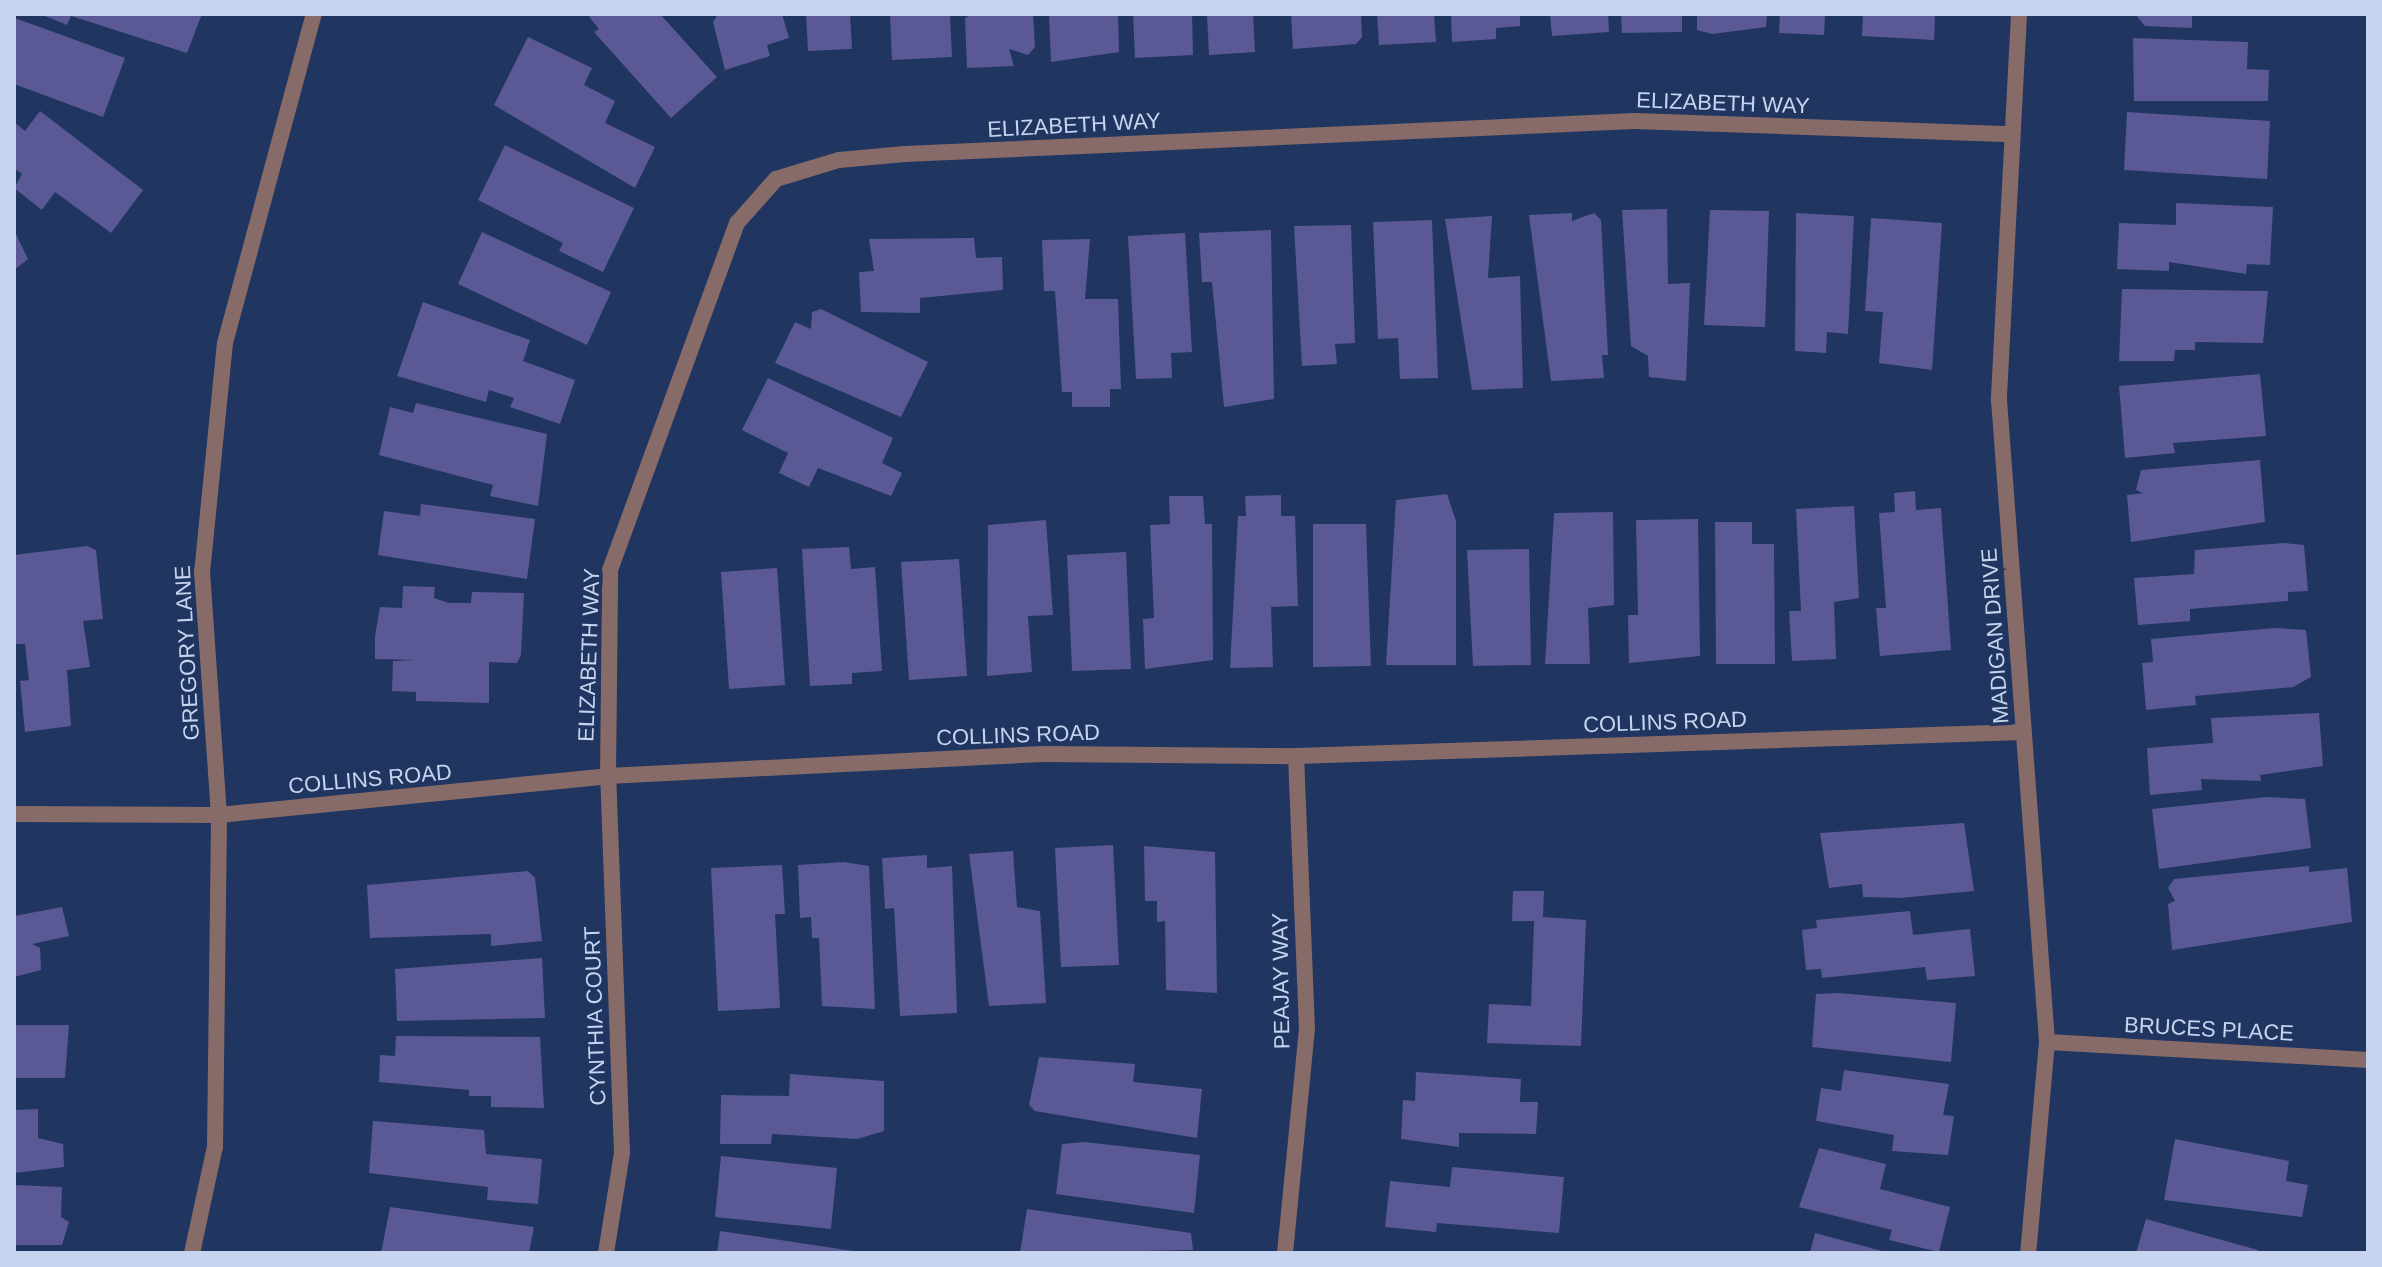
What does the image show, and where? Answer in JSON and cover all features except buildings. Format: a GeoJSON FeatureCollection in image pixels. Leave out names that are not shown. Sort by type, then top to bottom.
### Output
{"type":"FeatureCollection","features":[{"type":"Feature","properties":{"kind":"street","name":"GREGORY LANE"},"geometry":{"type":"LineString","coordinates":[[192,1253],[215,1147],[219,815],[202,573],[225,343],[314,14]]}},
{"type":"Feature","properties":{"kind":"street","name":"MADIGAN DRIVE"},"geometry":{"type":"LineString","coordinates":[[2019,14],[1999,400],[2047,1042],[2028,1253]]}},
{"type":"Feature","properties":{"kind":"street","name":"ELIZABETH WAY"},"geometry":{"type":"LineString","coordinates":[[608,776],[610,570],[737,223],[776,179],[839,160],[905,154],[1634,121],[2011,134]]}},
{"type":"Feature","properties":{"kind":"street","name":"COLLINS ROAD"},"geometry":{"type":"LineString","coordinates":[[14,814],[219,815],[608,776],[1043,754],[1296,756],[2024,732]]}},
{"type":"Feature","properties":{"kind":"street","name":"PEAJAY WAY"},"geometry":{"type":"LineString","coordinates":[[1285,1253],[1307,1029],[1296,756]]}},
{"type":"Feature","properties":{"kind":"street","name":"CYNTHIA COURT"},"geometry":{"type":"LineString","coordinates":[[606,1253],[622,1153],[608,776]]}},
{"type":"Feature","properties":{"kind":"street","name":"BRUCES PLACE"},"geometry":{"type":"LineString","coordinates":[[2047,1042],[2368,1060]]}}]}
